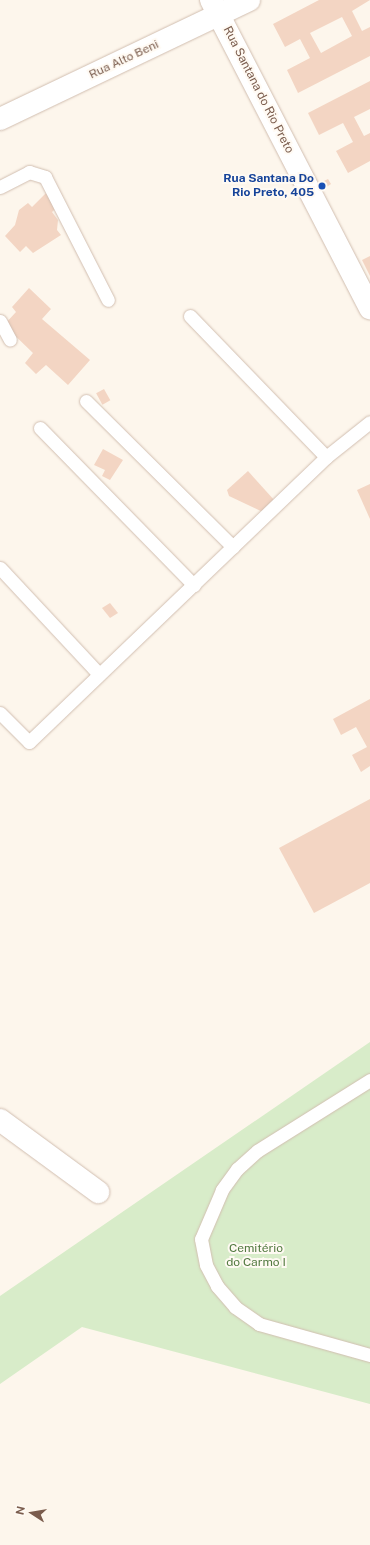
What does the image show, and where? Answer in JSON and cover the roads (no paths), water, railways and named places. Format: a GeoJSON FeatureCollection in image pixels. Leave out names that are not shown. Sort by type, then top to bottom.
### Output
{"type":"FeatureCollection","features":[{"type":"Feature","properties":{"kind":"street","name":"Rua Alto Beni"},"geometry":{"type":"LineString","coordinates":[[0,119],[215,8],[249,0]]}},
{"type":"Feature","properties":{"kind":"street","name":"Rua Santana do Rio Preto"},"geometry":{"type":"LineString","coordinates":[[215,8],[370,308]]}},
{"type":"Feature","properties":{"kind":"street"},"geometry":{"type":"LineString","coordinates":[[0,1120],[98,1192]]}},
{"type":"Feature","properties":{"kind":"lane"},"geometry":{"type":"LineString","coordinates":[[0,187],[29,172],[45,177],[108,300]]}},
{"type":"Feature","properties":{"kind":"lane"},"geometry":{"type":"LineString","coordinates":[[190,316],[326,457]]}},
{"type":"Feature","properties":{"kind":"lane"},"geometry":{"type":"LineString","coordinates":[[0,321],[10,340]]}},
{"type":"Feature","properties":{"kind":"lane"},"geometry":{"type":"LineString","coordinates":[[86,401],[233,547]]}},
{"type":"Feature","properties":{"kind":"lane"},"geometry":{"type":"LineString","coordinates":[[0,713],[29,742],[326,457],[370,422]]}},
{"type":"Feature","properties":{"kind":"lane"},"geometry":{"type":"LineString","coordinates":[[40,428],[194,585]]}},
{"type":"Feature","properties":{"kind":"lane"},"geometry":{"type":"LineString","coordinates":[[0,568],[99,674]]}},
{"type":"Feature","properties":{"kind":"lane"},"geometry":{"type":"LineString","coordinates":[[370,1080],[257,1152],[237,1169],[222,1190],[201,1239],[206,1265],[217,1286],[235,1307],[259,1324],[370,1355]]}},
{"type":"Feature","properties":{"kind":"place","name":"Rua Santana Do Rio Preto, 405"},"geometry":{"type":"Point","coordinates":[322,186]}},
{"type":"Feature","properties":{"kind":"park label","name":"Cemitério do Carmo I"},"geometry":{"type":"Point","coordinates":[256,1256]}}]}
